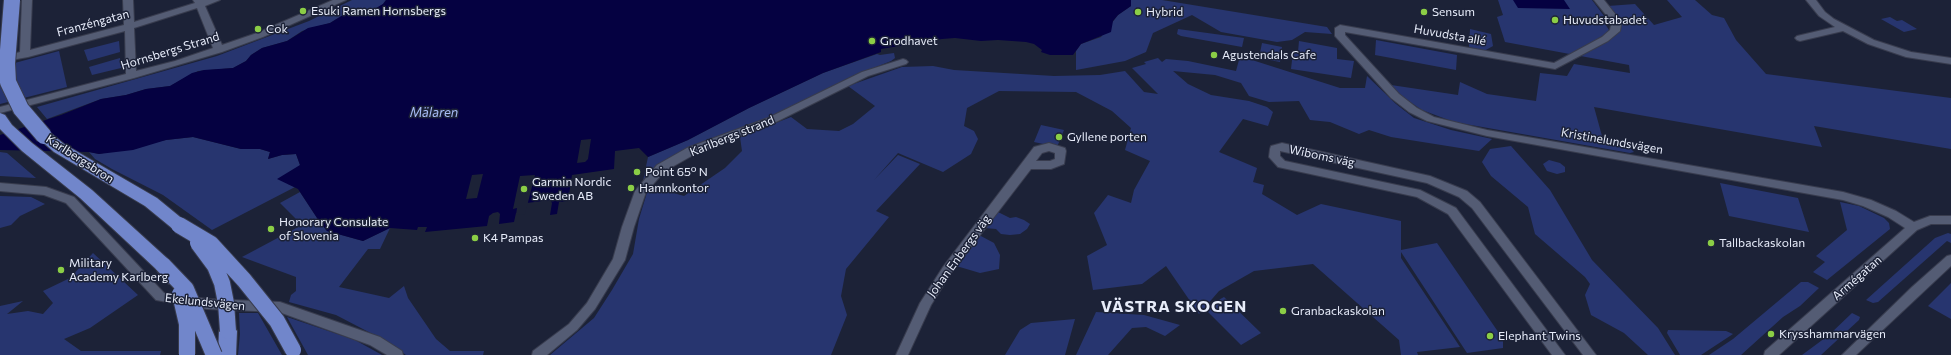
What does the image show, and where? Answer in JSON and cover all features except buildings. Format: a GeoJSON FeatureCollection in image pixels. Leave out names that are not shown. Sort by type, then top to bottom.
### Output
{"type":"FeatureCollection","features":[{"type":"Feature","properties":{"kind":"highway","name":"Karlbergsbron"},"geometry":{"type":"LineString","coordinates":[[12,0],[7,63],[8,82],[14,98],[28,119],[40,133],[59,148],[151,202],[179,225]]}},
{"type":"Feature","properties":{"kind":"highway","name":"Karlbergsbron"},"geometry":{"type":"LineString","coordinates":[[0,118],[7,128],[26,147],[86,194],[163,265]]}},
{"type":"Feature","properties":{"kind":"highway"},"geometry":{"type":"LineString","coordinates":[[179,225],[205,250],[215,266],[222,283],[226,303],[228,331],[227,355]]}},
{"type":"Feature","properties":{"kind":"highway"},"geometry":{"type":"LineString","coordinates":[[179,225],[211,244],[244,280],[277,321],[294,352]]}},
{"type":"Feature","properties":{"kind":"highway"},"geometry":{"type":"LineString","coordinates":[[163,265],[182,301],[187,324],[187,355]]}},
{"type":"Feature","properties":{"kind":"highway"},"geometry":{"type":"LineString","coordinates":[[163,265],[188,294],[214,355]]}},
{"type":"Feature","properties":{"kind":"street"},"geometry":{"type":"LineString","coordinates":[[25,54],[27,0]]}},
{"type":"Feature","properties":{"kind":"street"},"geometry":{"type":"LineString","coordinates":[[128,0],[131,76]]}},
{"type":"Feature","properties":{"kind":"street","name":"Franzéngatan"},"geometry":{"type":"LineString","coordinates":[[0,61],[129,27],[199,3],[215,0]]}},
{"type":"Feature","properties":{"kind":"street","name":"Hornsbergs Strand"},"geometry":{"type":"LineString","coordinates":[[0,110],[131,76],[219,50],[282,27],[341,0]]}},
{"type":"Feature","properties":{"kind":"street","name":"Huvudsta allé"},"geometry":{"type":"LineString","coordinates":[[1340,28],[1555,66],[1605,39],[1615,31],[1616,25],[1599,0]]}},
{"type":"Feature","properties":{"kind":"street"},"geometry":{"type":"LineString","coordinates":[[1811,0],[1822,14],[1842,28],[1871,42],[1892,50],[1925,58],[1951,61]]}},
{"type":"Feature","properties":{"kind":"street"},"geometry":{"type":"LineString","coordinates":[[199,3],[219,50]]}},
{"type":"Feature","properties":{"kind":"street","name":"Kristinelundsvägen"},"geometry":{"type":"LineString","coordinates":[[1340,28],[1340,36],[1395,96],[1413,110],[1431,119],[1487,133],[1842,196],[1887,212],[1913,227]]}},
{"type":"Feature","properties":{"kind":"street"},"geometry":{"type":"LineString","coordinates":[[1800,38],[1842,28]]}},
{"type":"Feature","properties":{"kind":"street","name":"Karlbergs strand"},"geometry":{"type":"LineString","coordinates":[[538,355],[573,327],[591,306],[620,260],[628,227],[641,191],[661,168],[691,151],[772,120],[865,74],[903,62]]}},
{"type":"Feature","properties":{"kind":"street","name":"Wiboms väg"},"geometry":{"type":"LineString","coordinates":[[1559,355],[1452,211],[1427,196],[1282,164],[1274,157],[1275,149],[1282,147],[1439,182],[1463,194],[1471,201],[1590,355]]}},
{"type":"Feature","properties":{"kind":"street","name":"Johan Enbergs väg"},"geometry":{"type":"LineString","coordinates":[[902,355],[926,303],[947,270],[1028,165]]}},
{"type":"Feature","properties":{"kind":"street"},"geometry":{"type":"LineString","coordinates":[[1427,196],[1427,193],[1439,182]]}},
{"type":"Feature","properties":{"kind":"street","name":"Ekelundsvägen"},"geometry":{"type":"LineString","coordinates":[[0,187],[46,191],[70,200],[81,210],[98,231],[160,297],[207,304],[280,308],[375,341],[397,355]]}},
{"type":"Feature","properties":{"kind":"street"},"geometry":{"type":"LineString","coordinates":[[1452,211],[1469,206],[1471,201]]}},
{"type":"Feature","properties":{"kind":"street","name":"Armégatan"},"geometry":{"type":"LineString","coordinates":[[1770,355],[1913,227],[1930,220],[1951,220]]}},
{"type":"Feature","properties":{"kind":"street"},"geometry":{"type":"LineString","coordinates":[[1848,355],[1951,259]]}},
{"type":"Feature","properties":{"kind":"shaded area"},"geometry":{"type":"Polygon","coordinates":[[[352,0],[386,0],[383,4],[373,10],[343,15],[330,23],[302,31],[287,41],[262,48],[251,55],[246,61],[233,68],[198,71],[170,86],[146,89],[126,95],[101,99],[47,119],[37,107],[217,56],[309,21],[352,0]]]}},
{"type":"Feature","properties":{"kind":"shaded area"},"geometry":{"type":"Polygon","coordinates":[[[1131,0],[1162,0],[1327,27],[1332,34],[1305,32],[1292,40],[1277,42],[1221,32],[1192,15],[1153,33],[1146,52],[1125,61],[1076,70],[1076,51],[1081,44],[1101,37],[1118,15],[1131,6],[1131,0]]]}},
{"type":"Feature","properties":{"kind":"shaded area"},"geometry":{"type":"Polygon","coordinates":[[[1498,0],[1592,0],[1604,16],[1600,16],[1609,30],[1605,37],[1597,40],[1605,40],[1618,30],[1616,16],[1608,6],[1635,4],[1654,25],[1682,17],[1667,0],[1695,0],[1712,15],[1724,18],[1736,40],[1766,74],[1951,98],[1951,149],[1814,126],[1822,147],[1594,107],[1602,136],[1617,144],[1630,148],[1634,152],[1630,153],[1454,122],[1422,110],[1401,96],[1391,85],[1458,95],[1460,82],[1487,94],[1536,101],[1540,73],[1567,76],[1574,64],[1630,73],[1629,65],[1505,42],[1497,17],[1503,15],[1498,0]]]}},
{"type":"Feature","properties":{"kind":"shaded area"},"geometry":{"type":"Polygon","coordinates":[[[1890,17],[1897,21],[1902,20],[1917,29],[1904,32],[1881,19],[1890,17]]]}},
{"type":"Feature","properties":{"kind":"shaded area"},"geometry":{"type":"Polygon","coordinates":[[[1178,29],[1244,38],[1242,47],[1181,36],[1177,34],[1178,29]]]}},
{"type":"Feature","properties":{"kind":"shaded area"},"geometry":{"type":"Polygon","coordinates":[[[1470,29],[1491,34],[1493,46],[1484,51],[1469,47],[1470,29]]]}},
{"type":"Feature","properties":{"kind":"shaded area"},"geometry":{"type":"Polygon","coordinates":[[[1376,40],[1457,55],[1456,70],[1375,55],[1376,40]]]}},
{"type":"Feature","properties":{"kind":"shaded area"},"geometry":{"type":"Polygon","coordinates":[[[119,41],[120,52],[88,61],[84,50],[119,41]]]}},
{"type":"Feature","properties":{"kind":"shaded area"},"geometry":{"type":"Polygon","coordinates":[[[1299,41],[1337,48],[1337,59],[1354,61],[1351,78],[1291,69],[1293,52],[1298,52],[1299,41]]]}},
{"type":"Feature","properties":{"kind":"shaded area"},"geometry":{"type":"Polygon","coordinates":[[[1262,43],[1282,47],[1280,62],[1259,58],[1262,43]]]}},
{"type":"Feature","properties":{"kind":"shaded area"},"geometry":{"type":"Polygon","coordinates":[[[59,51],[67,87],[0,104],[0,67],[59,51]]]}},
{"type":"Feature","properties":{"kind":"shaded area"},"geometry":{"type":"Polygon","coordinates":[[[894,53],[895,58],[891,61],[846,79],[785,112],[657,168],[643,181],[648,157],[688,140],[749,108],[823,73],[877,54],[894,53]]]}},
{"type":"Feature","properties":{"kind":"shaded area"},"geometry":{"type":"Polygon","coordinates":[[[120,58],[121,68],[92,75],[89,67],[120,58]]]}},
{"type":"Feature","properties":{"kind":"shaded area"},"geometry":{"type":"Polygon","coordinates":[[[1158,58],[1162,62],[1166,59],[1188,61],[1236,71],[1239,60],[1252,60],[1340,88],[1365,88],[1367,76],[1396,104],[1414,118],[1451,130],[1492,139],[1479,151],[1391,137],[1369,130],[1359,134],[1330,122],[1310,120],[1299,101],[1269,102],[1249,96],[1241,83],[1215,75],[1173,71],[1188,84],[1211,95],[1249,101],[1267,107],[1273,112],[1268,126],[1243,119],[1219,152],[1257,168],[1253,182],[1264,185],[1262,194],[1297,215],[1321,204],[1401,221],[1401,250],[1437,243],[1503,339],[1503,348],[1467,353],[1401,252],[1401,258],[1460,347],[1417,352],[1418,355],[1401,355],[1399,340],[1313,264],[1254,271],[1219,291],[1199,314],[1166,266],[1142,284],[1093,290],[1087,256],[1107,245],[1094,213],[1108,195],[1131,203],[1134,190],[1150,161],[1125,150],[1131,128],[1112,111],[1076,92],[999,91],[967,108],[964,126],[974,131],[978,139],[971,154],[943,172],[898,153],[874,180],[898,155],[920,164],[876,211],[889,217],[846,269],[841,296],[847,315],[831,355],[550,355],[594,318],[612,290],[633,254],[639,219],[649,186],[684,196],[725,168],[742,151],[740,137],[791,117],[807,129],[839,131],[853,124],[875,106],[848,86],[902,67],[933,66],[954,70],[1054,76],[1100,75],[1125,71],[1144,92],[1158,94],[1132,68],[1146,64],[1144,62],[1158,58]]]}},
{"type":"Feature","properties":{"kind":"shaded area"},"geometry":{"type":"Polygon","coordinates":[[[1041,125],[1064,130],[1057,147],[1034,142],[1041,125]]]}},
{"type":"Feature","properties":{"kind":"shaded area"},"geometry":{"type":"Polygon","coordinates":[[[193,137],[241,149],[260,149],[270,152],[268,159],[282,155],[296,154],[300,165],[288,184],[295,187],[212,230],[163,195],[112,169],[95,159],[89,152],[99,154],[166,140],[193,137]]]}},
{"type":"Feature","properties":{"kind":"shaded area"},"geometry":{"type":"Polygon","coordinates":[[[1511,146],[1550,190],[1592,260],[1658,328],[1675,355],[1648,355],[1624,333],[1591,315],[1585,295],[1590,284],[1585,277],[1535,234],[1528,207],[1491,176],[1482,162],[1490,149],[1511,146]]]}},
{"type":"Feature","properties":{"kind":"shaded area"},"geometry":{"type":"Polygon","coordinates":[[[0,152],[7,153],[36,178],[0,176],[0,152]]]}},
{"type":"Feature","properties":{"kind":"shaded area"},"geometry":{"type":"Polygon","coordinates":[[[1549,160],[1560,163],[1565,167],[1565,172],[1557,174],[1547,171],[1543,164],[1549,160]]]}},
{"type":"Feature","properties":{"kind":"shaded area"},"geometry":{"type":"Polygon","coordinates":[[[1720,183],[1798,198],[1809,232],[1729,216],[1720,183]]]}},
{"type":"Feature","properties":{"kind":"shaded area"},"geometry":{"type":"Polygon","coordinates":[[[300,192],[327,231],[363,241],[390,228],[380,249],[368,249],[339,287],[389,298],[404,286],[408,298],[436,339],[450,351],[484,351],[483,355],[406,355],[384,340],[336,315],[289,302],[291,295],[296,291],[296,277],[242,257],[302,225],[280,203],[300,192]]]}},
{"type":"Feature","properties":{"kind":"shaded area"},"geometry":{"type":"Polygon","coordinates":[[[0,196],[31,197],[45,204],[20,216],[11,225],[0,228],[0,196]]]}},
{"type":"Feature","properties":{"kind":"shaded area"},"geometry":{"type":"Polygon","coordinates":[[[1840,202],[1859,206],[1884,218],[1889,223],[1890,229],[1827,280],[1813,272],[1825,262],[1816,256],[1847,230],[1840,202]]]}},
{"type":"Feature","properties":{"kind":"shaded area"},"geometry":{"type":"Polygon","coordinates":[[[998,212],[1010,218],[1016,217],[1024,220],[1030,224],[1027,229],[1020,234],[1010,235],[1001,234],[996,229],[985,228],[998,212]]]}},
{"type":"Feature","properties":{"kind":"shaded area"},"geometry":{"type":"Polygon","coordinates":[[[1948,233],[1951,234],[1951,243],[1947,241],[1878,302],[1873,303],[1866,300],[1935,238],[1948,233]]]}},
{"type":"Feature","properties":{"kind":"shaded area"},"geometry":{"type":"Polygon","coordinates":[[[979,235],[994,243],[1000,255],[999,269],[980,273],[953,265],[979,235]]]}},
{"type":"Feature","properties":{"kind":"shaded area"},"geometry":{"type":"Polygon","coordinates":[[[93,253],[138,295],[90,328],[64,339],[81,351],[161,351],[160,355],[0,355],[0,306],[23,301],[7,314],[28,311],[43,314],[53,303],[43,291],[70,278],[93,253]]]}},
{"type":"Feature","properties":{"kind":"shaded area"},"geometry":{"type":"Polygon","coordinates":[[[1801,282],[1808,282],[1819,288],[1800,306],[1783,317],[1741,355],[1709,355],[1733,339],[1801,282]]]}},
{"type":"Feature","properties":{"kind":"shaded area"},"geometry":{"type":"Polygon","coordinates":[[[1951,283],[1951,319],[1928,306],[1951,283]]]}},
{"type":"Feature","properties":{"kind":"shaded area"},"geometry":{"type":"Polygon","coordinates":[[[1224,297],[1261,333],[1241,345],[1204,308],[1224,297]]]}},
{"type":"Feature","properties":{"kind":"shaded area"},"geometry":{"type":"Polygon","coordinates":[[[1096,312],[1144,315],[1180,325],[1165,336],[1146,327],[1132,328],[1108,355],[1076,355],[1096,312]]]}},
{"type":"Feature","properties":{"kind":"shaded area"},"geometry":{"type":"Polygon","coordinates":[[[239,313],[258,313],[282,355],[238,355],[240,334],[239,313]]]}},
{"type":"Feature","properties":{"kind":"shaded area"},"geometry":{"type":"Polygon","coordinates":[[[1852,313],[1860,317],[1859,320],[1821,355],[1802,355],[1829,335],[1852,313]]]}},
{"type":"Feature","properties":{"kind":"shaded area"},"geometry":{"type":"Polygon","coordinates":[[[287,317],[355,340],[382,355],[308,355],[287,317]]]}},
{"type":"Feature","properties":{"kind":"shaded area"},"geometry":{"type":"Polygon","coordinates":[[[1075,319],[1065,355],[1005,355],[1020,330],[1031,323],[1075,319]]]}},
{"type":"Feature","properties":{"kind":"shaded area"},"geometry":{"type":"Polygon","coordinates":[[[1668,330],[1726,331],[1733,334],[1701,355],[1680,355],[1667,333],[1668,330]]]}},
{"type":"Feature","properties":{"kind":"water","name":"Mälaren"},"geometry":{"type":"Polygon","coordinates":[[[386,0],[1131,0],[1131,6],[1118,15],[1113,21],[1111,32],[1081,44],[1073,55],[1050,55],[1041,52],[1042,50],[1034,44],[1026,42],[998,40],[981,41],[955,38],[881,49],[881,52],[823,73],[749,108],[688,140],[648,157],[639,148],[615,151],[614,169],[572,175],[568,201],[559,202],[557,214],[550,215],[552,203],[550,200],[527,203],[524,212],[516,213],[514,222],[499,224],[500,214],[498,212],[489,216],[487,226],[425,232],[427,227],[418,227],[417,230],[390,228],[363,241],[327,231],[298,189],[277,179],[300,165],[296,154],[282,155],[268,159],[270,152],[260,149],[241,149],[193,137],[166,140],[133,150],[99,154],[89,152],[0,150],[0,135],[61,115],[101,99],[126,95],[146,89],[170,86],[192,73],[204,70],[233,68],[246,61],[251,55],[262,48],[287,41],[308,28],[330,23],[343,15],[373,10],[383,4],[386,0]]]}},
{"type":"Feature","properties":{"kind":"water"},"geometry":{"type":"Polygon","coordinates":[[[1513,0],[1564,0],[1570,9],[1518,8],[1513,0]]]}},
{"type":"Feature","properties":{"kind":"pier"},"geometry":{"type":"Polygon","coordinates":[[[591,139],[588,159],[585,162],[577,163],[581,140],[591,139]]]}},
{"type":"Feature","properties":{"kind":"pier"},"geometry":{"type":"Polygon","coordinates":[[[483,174],[477,198],[466,199],[472,175],[483,174]]]}},
{"type":"Feature","properties":{"kind":"pier"},"geometry":{"type":"Polygon","coordinates":[[[535,175],[525,214],[516,215],[517,208],[513,209],[520,176],[535,175]]]}},
{"type":"Feature","properties":{"kind":"place","name":"Esuki Ramen Hornsbergs"},"geometry":{"type":"Point","coordinates":[303,11]}},
{"type":"Feature","properties":{"kind":"place","name":"Hybrid"},"geometry":{"type":"Point","coordinates":[1138,12]}},
{"type":"Feature","properties":{"kind":"place","name":"Sensum"},"geometry":{"type":"Point","coordinates":[1424,12]}},
{"type":"Feature","properties":{"kind":"place","name":"Huvudstabadet"},"geometry":{"type":"Point","coordinates":[1555,20]}},
{"type":"Feature","properties":{"kind":"place","name":"Cok"},"geometry":{"type":"Point","coordinates":[258,29]}},
{"type":"Feature","properties":{"kind":"place","name":"Grodhavet"},"geometry":{"type":"Point","coordinates":[872,41]}},
{"type":"Feature","properties":{"kind":"place","name":"Agustendals Cafe"},"geometry":{"type":"Point","coordinates":[1214,55]}},
{"type":"Feature","properties":{"kind":"place","name":"Gyllene porten"},"geometry":{"type":"Point","coordinates":[1059,137]}},
{"type":"Feature","properties":{"kind":"place","name":"Point 65° N"},"geometry":{"type":"Point","coordinates":[637,172]}},
{"type":"Feature","properties":{"kind":"place","name":"Hamnkontor"},"geometry":{"type":"Point","coordinates":[631,188]}},
{"type":"Feature","properties":{"kind":"place","name":"Garmin Nordic Sweden AB"},"geometry":{"type":"Point","coordinates":[524,189]}},
{"type":"Feature","properties":{"kind":"place","name":"Honorary Consulate of Slovenia"},"geometry":{"type":"Point","coordinates":[271,229]}},
{"type":"Feature","properties":{"kind":"place","name":"K4 Pampas"},"geometry":{"type":"Point","coordinates":[475,238]}},
{"type":"Feature","properties":{"kind":"place","name":"Tallbackaskolan"},"geometry":{"type":"Point","coordinates":[1711,243]}},
{"type":"Feature","properties":{"kind":"place","name":"Military Academy Karlberg"},"geometry":{"type":"Point","coordinates":[61,270]}},
{"type":"Feature","properties":{"kind":"place","name":"Granbackaskolan"},"geometry":{"type":"Point","coordinates":[1283,311]}},
{"type":"Feature","properties":{"kind":"place","name":"Krysshammarvägen"},"geometry":{"type":"Point","coordinates":[1771,334]}},
{"type":"Feature","properties":{"kind":"place","name":"Elephant Twins"},"geometry":{"type":"Point","coordinates":[1490,336]}},
{"type":"Feature","properties":{"kind":"district","name":"VÄSTRA SKOGEN"},"geometry":{"type":"Point","coordinates":[1174,307]}}]}
